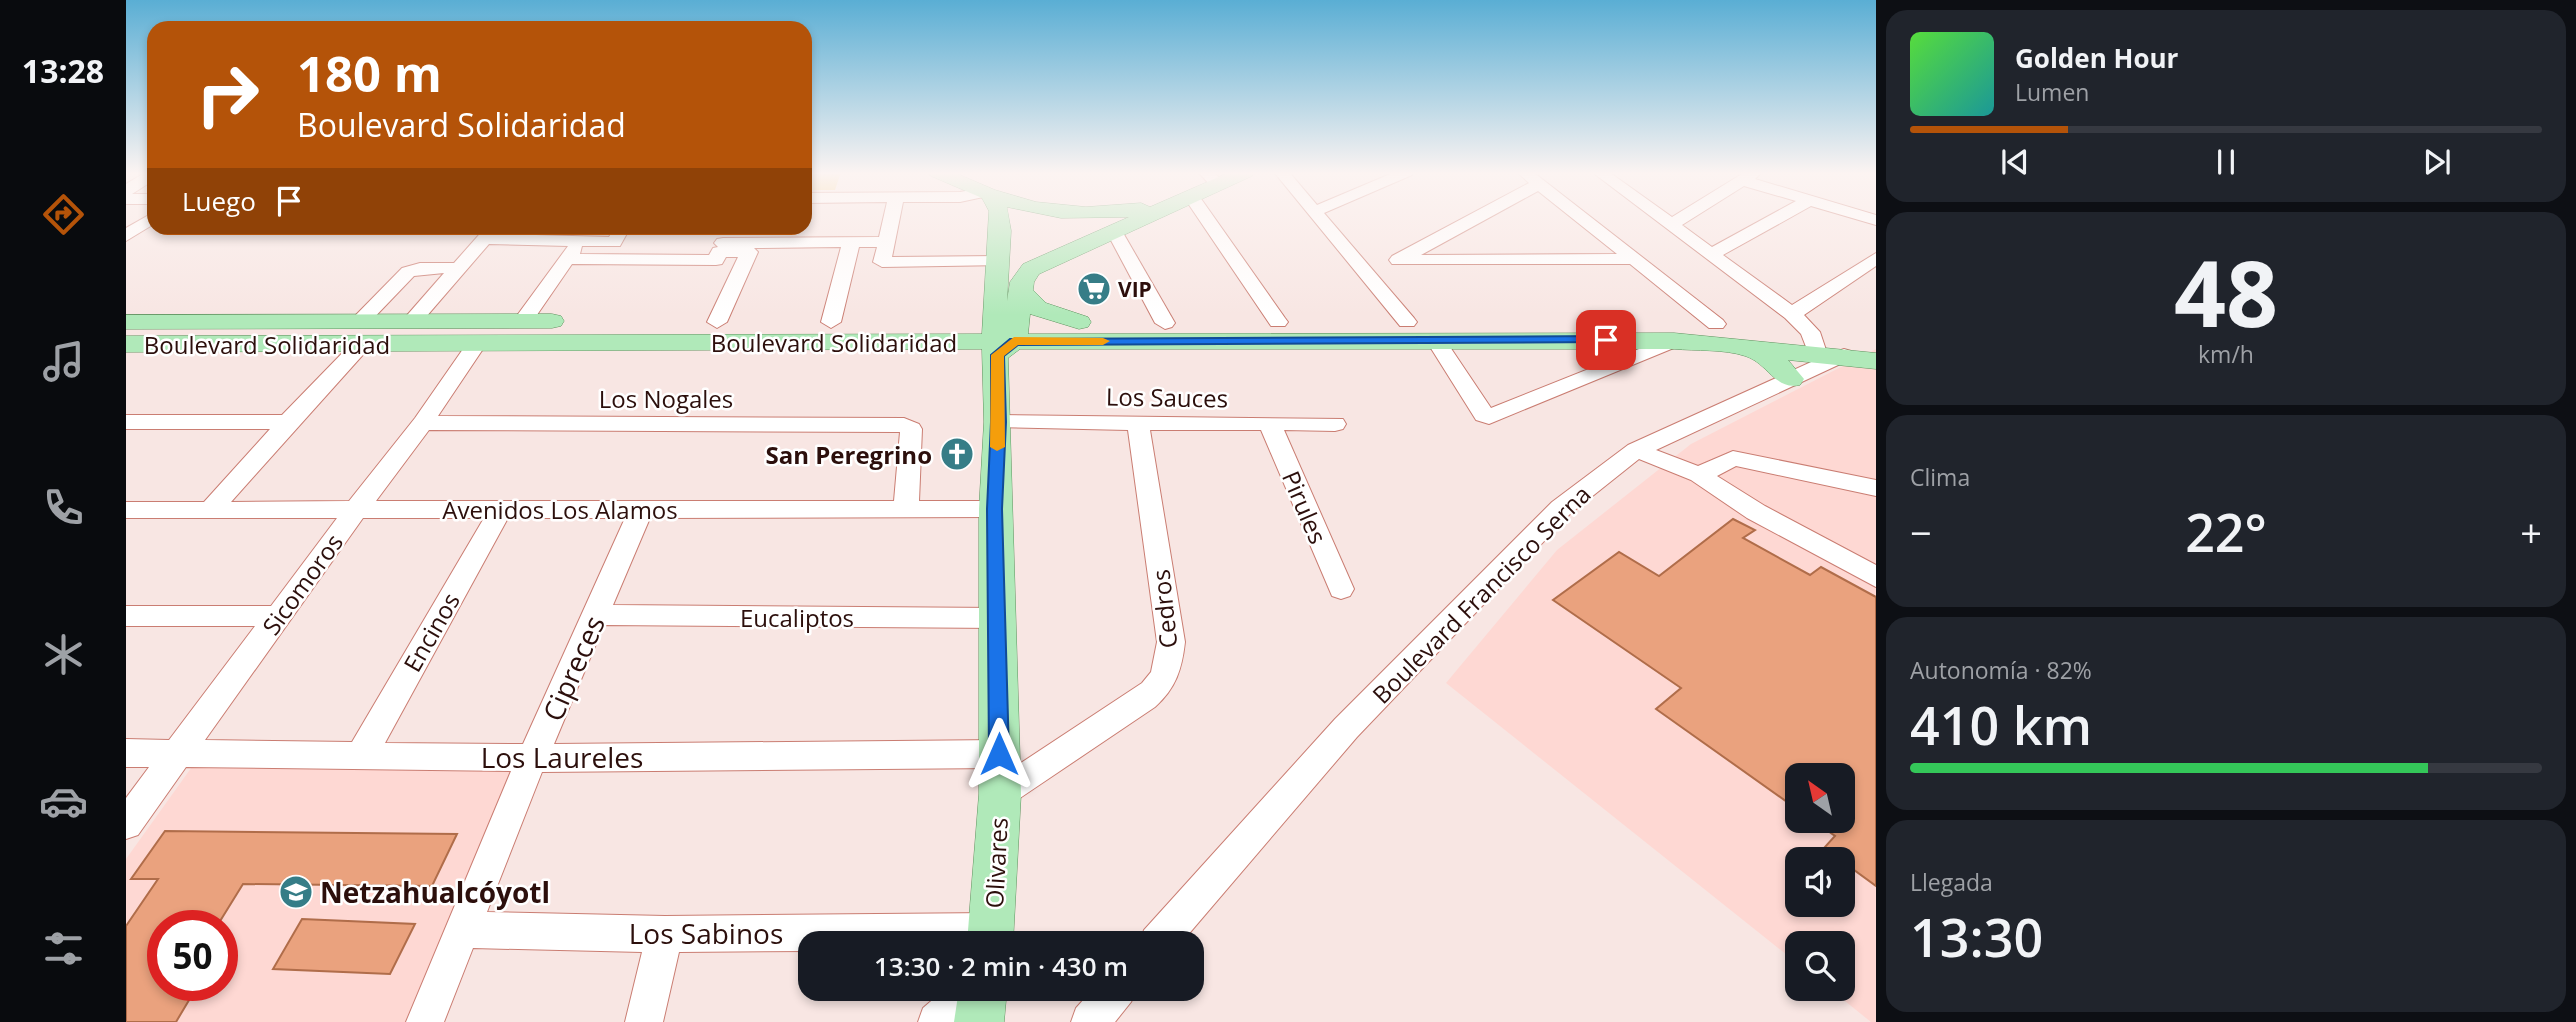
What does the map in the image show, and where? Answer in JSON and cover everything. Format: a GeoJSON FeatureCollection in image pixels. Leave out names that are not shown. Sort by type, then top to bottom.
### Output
{"type":"FeatureCollection","features":[{"type":"Feature","properties":{"kind":"main road","name":"Olivares"},"geometry":{"type":"LineString","coordinates":[[991,931],[1000,794],[995,509],[1003,336],[999,261],[1010,239],[1002,220]]}},
{"type":"Feature","properties":{"kind":"main road"},"geometry":{"type":"LineString","coordinates":[[1016,220],[1008,223],[1010,239],[1055,250],[1076,247],[1087,233],[1078,220]]}},
{"type":"Feature","properties":{"kind":"main road"},"geometry":{"type":"LineString","coordinates":[[1003,336],[1021,292],[1022,282],[1031,269],[1139,220]]}},
{"type":"Feature","properties":{"kind":"main road"},"geometry":{"type":"LineString","coordinates":[[1021,292],[1037,308],[1079,322]]}},
{"type":"Feature","properties":{"kind":"main road","name":"Boulevard Solidaridad"},"geometry":{"type":"LineString","coordinates":[[126,344],[361,333],[412,321],[523,321],[721,315],[1003,336],[1079,322],[1611,321],[1716,324],[1876,340]]}},
{"type":"Feature","properties":{"kind":"main road","name":"Boulevard Solidaridad"},"geometry":{"type":"LineString","coordinates":[[126,322],[361,333],[477,344],[1003,336],[1437,342],[1674,341],[1753,349],[1806,333],[1844,355],[1876,360]]}},
{"type":"Feature","properties":{"kind":"main road","name":"Boulevard Francisco Serna"},"geometry":{"type":"LineString","coordinates":[[1844,355],[1876,340]]}},
{"type":"Feature","properties":{"kind":"main road"},"geometry":{"type":"LineString","coordinates":[[1753,349],[1775,362],[1791,379]]}},
{"type":"Feature","properties":{"kind":"main road"},"geometry":{"type":"LineString","coordinates":[[979,1022],[982,1001]]}},
{"type":"Feature","properties":{"kind":"street"},"geometry":{"type":"LineString","coordinates":[[891,220],[883,262],[999,261]]}},
{"type":"Feature","properties":{"kind":"street"},"geometry":{"type":"LineString","coordinates":[[1203,220],[1278,321]]}},
{"type":"Feature","properties":{"kind":"street"},"geometry":{"type":"LineString","coordinates":[[1321,220],[1407,322]]}},
{"type":"Feature","properties":{"kind":"street"},"geometry":{"type":"LineString","coordinates":[[1367,274],[1473,220]]}},
{"type":"Feature","properties":{"kind":"street"},"geometry":{"type":"LineString","coordinates":[[1584,220],[1716,324]]}},
{"type":"Feature","properties":{"kind":"street"},"geometry":{"type":"LineString","coordinates":[[1664,220],[1711,254],[1806,333],[1876,258]]}},
{"type":"Feature","properties":{"kind":"street"},"geometry":{"type":"LineString","coordinates":[[1671,225],[1679,220]]}},
{"type":"Feature","properties":{"kind":"street"},"geometry":{"type":"LineString","coordinates":[[1711,254],[1774,220]]}},
{"type":"Feature","properties":{"kind":"street"},"geometry":{"type":"LineString","coordinates":[[126,236],[147,222]]}},
{"type":"Feature","properties":{"kind":"street"},"geometry":{"type":"LineString","coordinates":[[1114,231],[1165,323]]}},
{"type":"Feature","properties":{"kind":"street"},"geometry":{"type":"LineString","coordinates":[[412,321],[487,235]]}},
{"type":"Feature","properties":{"kind":"street"},"geometry":{"type":"LineString","coordinates":[[512,235],[580,241],[618,235]]}},
{"type":"Feature","properties":{"kind":"street"},"geometry":{"type":"LineString","coordinates":[[523,321],[580,241]]}},
{"type":"Feature","properties":{"kind":"street"},"geometry":{"type":"LineString","coordinates":[[724,241],[885,242]]}},
{"type":"Feature","properties":{"kind":"street"},"geometry":{"type":"LineString","coordinates":[[568,259],[716,260],[724,241]]}},
{"type":"Feature","properties":{"kind":"street"},"geometry":{"type":"LineString","coordinates":[[721,315],[749,252],[724,241]]}},
{"type":"Feature","properties":{"kind":"street"},"geometry":{"type":"LineString","coordinates":[[831,322],[851,243]]}},
{"type":"Feature","properties":{"kind":"street"},"geometry":{"type":"LineString","coordinates":[[1398,260],[1633,259]]}},
{"type":"Feature","properties":{"kind":"street"},"geometry":{"type":"LineString","coordinates":[[212,508],[288,422],[408,272],[420,268],[458,268]]}},
{"type":"Feature","properties":{"kind":"street"},"geometry":{"type":"LineString","coordinates":[[1437,342],[1484,415],[1489,417],[1674,341]]}},
{"type":"Feature","properties":{"kind":"street","name":"Sicomoros"},"geometry":{"type":"LineString","coordinates":[[126,824],[277,616],[424,423],[477,344]]}},
{"type":"Feature","properties":{"kind":"street","name":"Boulevard Francisco Serna"},"geometry":{"type":"LineString","coordinates":[[1168,931],[1346,728],[1561,508],[1636,450],[1844,355]]}},
{"type":"Feature","properties":{"kind":"street"},"geometry":{"type":"LineString","coordinates":[[126,422],[288,422]]}},
{"type":"Feature","properties":{"kind":"street","name":"Los Sauces"},"geometry":{"type":"LineString","coordinates":[[998,422],[1335,424]]}},
{"type":"Feature","properties":{"kind":"street","name":"Los Nogales"},"geometry":{"type":"LineString","coordinates":[[424,423],[908,426],[911,429],[906,508]]}},
{"type":"Feature","properties":{"kind":"street","name":"Cedros"},"geometry":{"type":"LineString","coordinates":[[1000,794],[1145,698],[1162,684],[1168,668],[1171,642],[1138,423]]}},
{"type":"Feature","properties":{"kind":"street","name":"Pirules"},"geometry":{"type":"LineString","coordinates":[[1270,425],[1341,589]]}},
{"type":"Feature","properties":{"kind":"street"},"geometry":{"type":"LineString","coordinates":[[1636,450],[1699,475],[1756,512],[1876,577]]}},
{"type":"Feature","properties":{"kind":"street"},"geometry":{"type":"LineString","coordinates":[[1699,475],[1733,458],[1876,488]]}},
{"type":"Feature","properties":{"kind":"street","name":"Cipreces"},"geometry":{"type":"LineString","coordinates":[[425,1022],[532,758],[642,508]]}},
{"type":"Feature","properties":{"kind":"street","name":"Encinos"},"geometry":{"type":"LineString","coordinates":[[361,756],[502,509]]}},
{"type":"Feature","properties":{"kind":"street","name":"Avenidos Los Alamos"},"geometry":{"type":"LineString","coordinates":[[126,510],[995,509]]}},
{"type":"Feature","properties":{"kind":"street","name":"Eucaliptos"},"geometry":{"type":"LineString","coordinates":[[596,615],[999,618]]}},
{"type":"Feature","properties":{"kind":"street"},"geometry":{"type":"LineString","coordinates":[[126,616],[277,616]]}},
{"type":"Feature","properties":{"kind":"street","name":"Los Laureles"},"geometry":{"type":"LineString","coordinates":[[126,753],[532,758],[999,754]]}},
{"type":"Feature","properties":{"kind":"street","name":"Los Sabinos"},"geometry":{"type":"LineString","coordinates":[[462,930],[798,935]]}},
{"type":"Feature","properties":{"kind":"street"},"geometry":{"type":"LineString","coordinates":[[644,1022],[665,934]]}},
{"type":"Feature","properties":{"kind":"street"},"geometry":{"type":"LineString","coordinates":[[937,1022],[961,1001]]}},
{"type":"Feature","properties":{"kind":"street"},"geometry":{"type":"LineString","coordinates":[[1090,1022],[1108,1001]]}},
{"type":"Feature","properties":{"kind":"shaded area"},"geometry":{"type":"Polygon","coordinates":[[[1876,349],[1876,1022],[1871,1022],[1845,1001],[1855,1001],[1855,931],[1785,931],[1785,953],[1446,683],[1557,550],[1691,444],[1876,349]]]}},
{"type":"Feature","properties":{"kind":"shaded area","name":"Netzahualcóyotl"},"geometry":{"type":"Polygon","coordinates":[[[194,764],[522,765],[409,1022],[126,1022],[126,859],[194,764]]]}},
{"type":"Feature","properties":{"kind":"building"},"geometry":{"type":"Polygon","coordinates":[[[1733,519],[1755,530],[1743,538],[1810,575],[1821,567],[1876,597],[1876,886],[1855,871],[1855,847],[1825,847],[1835,836],[1831,833],[1855,833],[1855,763],[1785,763],[1785,800],[1656,709],[1681,688],[1553,600],[1619,552],[1659,576],[1733,519]]]}},
{"type":"Feature","properties":{"kind":"building"},"geometry":{"type":"Polygon","coordinates":[[[165,831],[457,834],[432,886],[243,884],[227,910],[147,910],[147,1001],[188,1001],[176,1022],[126,1022],[126,926],[158,879],[131,879],[165,831]]]}},
{"type":"Feature","properties":{"kind":"building"},"geometry":{"type":"Polygon","coordinates":[[[302,919],[415,924],[390,974],[273,969],[302,919]]]}},
{"type":"Feature","properties":{"kind":"slow traffic"},"geometry":{"type":"LineString","coordinates":[[997,447],[997,355],[1014,341],[1103,341]]}},
{"type":"Feature","properties":{"kind":"place","name":"VIP"},"geometry":{"type":"Point","coordinates":[1094,289]}},
{"type":"Feature","properties":{"kind":"place","name":"San Peregrino"},"geometry":{"type":"Point","coordinates":[957,454]}},
{"type":"Feature","properties":{"kind":"place","name":"Netzahualcóyotl"},"geometry":{"type":"Point","coordinates":[296,892]}},
{"type":"Feature","properties":{"kind":"route"},"geometry":{"type":"LineString","coordinates":[[999,754],[999,618],[995,509],[997,355],[1014,341],[1606,340]]}}]}
